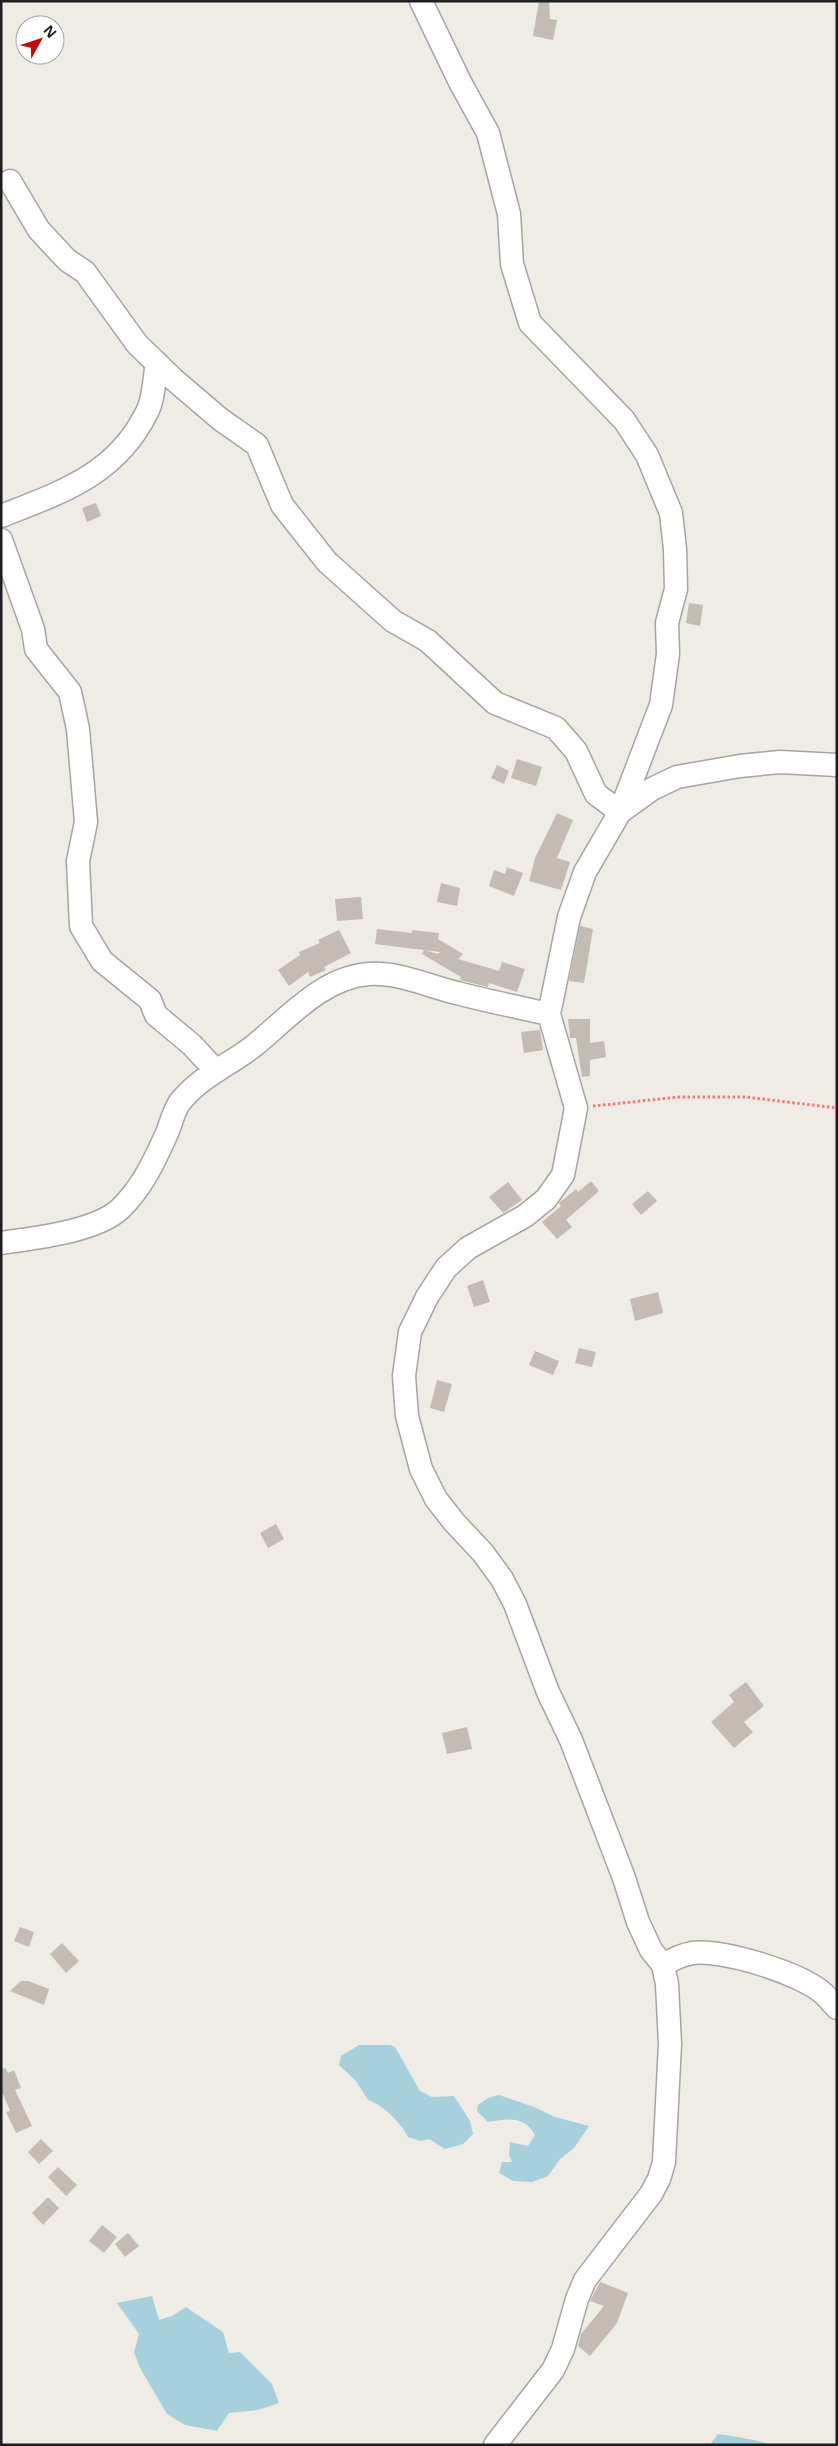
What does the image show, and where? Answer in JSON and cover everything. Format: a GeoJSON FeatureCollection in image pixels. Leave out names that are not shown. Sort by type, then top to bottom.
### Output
{"type":"FeatureCollection","features":[{"type":"Feature","properties":{"kind":"street"},"geometry":{"type":"LineString","coordinates":[[421,1],[460,82],[488,133],[508,214],[512,264],[530,323],[624,420],[646,455],[670,513],[675,549],[676,589],[666,623],[668,654],[662,705],[620,812],[585,872],[569,917],[549,1014],[576,1108],[564,1176],[546,1199],[524,1216],[468,1248],[446,1268],[427,1297],[410,1332],[404,1376],[407,1416],[421,1469],[436,1499],[454,1522],[483,1553],[502,1579],[515,1604],[548,1692],[571,1740],[621,1869],[638,1922],[651,1950],[663,1965],[667,1984],[670,2044],[664,2162],[659,2179],[651,2194],[585,2280],[577,2299],[563,2349],[553,2370],[495,2445]]}},
{"type":"Feature","properties":{"kind":"street"},"geometry":{"type":"LineString","coordinates":[[10,181],[39,230],[67,260],[85,272],[126,330],[157,363],[220,419],[257,445],[282,505],[327,562],[393,622],[428,641],[496,703],[556,728],[576,752],[596,794],[620,812]]}},
{"type":"Feature","properties":{"kind":"street"},"geometry":{"type":"LineString","coordinates":[[1,516],[75,487],[123,451],[148,411],[157,363]]}},
{"type":"Feature","properties":{"kind":"street"},"geometry":{"type":"LineString","coordinates":[[1,540],[33,629],[36,649],[70,692],[78,729],[86,822],[78,861],[81,926],[102,961],[150,1000],[156,1015],[192,1045],[215,1070]]}},
{"type":"Feature","properties":{"kind":"street"},"geometry":{"type":"LineString","coordinates":[[620,812],[652,789],[677,776],[780,762],[837,765]]}},
{"type":"Feature","properties":{"kind":"street"},"geometry":{"type":"LineString","coordinates":[[1,1243],[53,1235],[94,1224],[119,1210],[150,1171],[180,1103],[215,1070],[254,1046],[293,1011],[320,992],[346,979],[367,974],[392,975],[458,994],[549,1014]]}},
{"type":"Feature","properties":{"kind":"street"},"geometry":{"type":"LineString","coordinates":[[663,1965],[674,1957],[694,1953],[723,1955],[774,1968],[806,1982],[823,1993],[837,2008]]}},
{"type":"Feature","properties":{"kind":"path"},"geometry":{"type":"LineString","coordinates":[[576,1108],[680,1097],[745,1097],[837,1108]]}},
{"type":"Feature","properties":{"kind":"water"},"geometry":{"type":"Polygon","coordinates":[[[359,2045],[390,2045],[395,2047],[420,2091],[432,2097],[454,2096],[470,2121],[473,2134],[463,2144],[445,2149],[429,2139],[420,2141],[408,2137],[391,2115],[379,2105],[368,2100],[356,2081],[339,2065],[341,2056],[359,2045]]]}},
{"type":"Feature","properties":{"kind":"water"},"geometry":{"type":"Polygon","coordinates":[[[499,2095],[534,2107],[555,2117],[589,2126],[574,2148],[560,2159],[548,2176],[532,2182],[513,2181],[499,2173],[502,2162],[512,2162],[509,2155],[510,2142],[528,2146],[535,2135],[521,2121],[488,2122],[477,2111],[478,2105],[488,2098],[499,2095]]]}},
{"type":"Feature","properties":{"kind":"water"},"geometry":{"type":"Polygon","coordinates":[[[152,2296],[159,2320],[172,2316],[186,2307],[223,2332],[229,2353],[240,2352],[272,2384],[279,2403],[258,2410],[229,2413],[217,2431],[185,2425],[167,2414],[140,2368],[134,2352],[139,2334],[117,2303],[152,2296]]]}},
{"type":"Feature","properties":{"kind":"water"},"geometry":{"type":"Polygon","coordinates":[[[718,2434],[753,2440],[770,2445],[710,2445],[718,2434]]]}},
{"type":"Feature","properties":{"kind":"building"},"geometry":{"type":"Polygon","coordinates":[[[539,1],[549,1],[550,19],[557,20],[553,40],[533,36],[539,1]]]}},
{"type":"Feature","properties":{"kind":"building"},"geometry":{"type":"Polygon","coordinates":[[[96,503],[101,516],[87,522],[82,508],[96,503]]]}},
{"type":"Feature","properties":{"kind":"building"},"geometry":{"type":"Polygon","coordinates":[[[689,603],[703,605],[700,626],[686,623],[689,603]]]}},
{"type":"Feature","properties":{"kind":"building"},"geometry":{"type":"Polygon","coordinates":[[[517,759],[542,767],[536,786],[511,778],[517,759]]]}},
{"type":"Feature","properties":{"kind":"building"},"geometry":{"type":"Polygon","coordinates":[[[497,765],[509,771],[504,784],[491,778],[497,765]]]}},
{"type":"Feature","properties":{"kind":"building"},"geometry":{"type":"Polygon","coordinates":[[[557,813],[573,820],[557,858],[570,862],[561,890],[529,881],[535,858],[557,813]]]}},
{"type":"Feature","properties":{"kind":"building"},"geometry":{"type":"Polygon","coordinates":[[[507,867],[523,873],[514,896],[489,886],[494,870],[505,874],[507,867]]]}},
{"type":"Feature","properties":{"kind":"building"},"geometry":{"type":"Polygon","coordinates":[[[441,883],[460,888],[457,906],[437,902],[441,883]]]}},
{"type":"Feature","properties":{"kind":"building"},"geometry":{"type":"Polygon","coordinates":[[[361,897],[363,919],[337,921],[335,899],[361,897]]]}},
{"type":"Feature","properties":{"kind":"building"},"geometry":{"type":"Polygon","coordinates":[[[580,926],[593,929],[584,983],[569,981],[580,926]]]}},
{"type":"Feature","properties":{"kind":"building"},"geometry":{"type":"Polygon","coordinates":[[[377,929],[412,933],[412,930],[439,933],[438,939],[463,954],[458,959],[499,971],[502,962],[525,969],[517,992],[489,983],[488,987],[460,980],[461,977],[422,954],[424,950],[375,944],[377,929]],[[424,950],[438,954],[440,952],[424,950]]]}},
{"type":"Feature","properties":{"kind":"building"},"geometry":{"type":"Polygon","coordinates":[[[339,930],[351,953],[324,967],[326,970],[310,977],[308,972],[289,986],[278,970],[300,955],[299,952],[320,943],[318,940],[339,930]]]}},
{"type":"Feature","properties":{"kind":"building"},"geometry":{"type":"Polygon","coordinates":[[[568,1019],[590,1019],[590,1043],[604,1041],[606,1057],[590,1060],[590,1076],[582,1077],[576,1038],[570,1038],[568,1019]]]}},
{"type":"Feature","properties":{"kind":"building"},"geometry":{"type":"Polygon","coordinates":[[[540,1030],[543,1050],[524,1053],[521,1032],[540,1030]]]}},
{"type":"Feature","properties":{"kind":"building"},"geometry":{"type":"Polygon","coordinates":[[[591,1181],[599,1191],[566,1220],[572,1227],[557,1239],[542,1222],[561,1206],[559,1203],[576,1189],[578,1192],[591,1181]]]}},
{"type":"Feature","properties":{"kind":"building"},"geometry":{"type":"Polygon","coordinates":[[[508,1182],[522,1200],[503,1213],[489,1197],[508,1182]]]}},
{"type":"Feature","properties":{"kind":"building"},"geometry":{"type":"Polygon","coordinates":[[[648,1191],[657,1201],[641,1215],[632,1204],[648,1191]]]}},
{"type":"Feature","properties":{"kind":"building"},"geometry":{"type":"Polygon","coordinates":[[[483,1280],[490,1302],[474,1307],[467,1286],[483,1280]]]}},
{"type":"Feature","properties":{"kind":"building"},"geometry":{"type":"Polygon","coordinates":[[[658,1292],[663,1313],[635,1321],[630,1299],[658,1292]]]}},
{"type":"Feature","properties":{"kind":"building"},"geometry":{"type":"Polygon","coordinates":[[[579,1348],[596,1352],[592,1367],[575,1363],[579,1348]]]}},
{"type":"Feature","properties":{"kind":"building"},"geometry":{"type":"Polygon","coordinates":[[[535,1351],[559,1361],[553,1375],[529,1365],[535,1351]]]}},
{"type":"Feature","properties":{"kind":"building"},"geometry":{"type":"Polygon","coordinates":[[[437,1380],[452,1384],[444,1412],[430,1408],[437,1380]]]}},
{"type":"Feature","properties":{"kind":"building"},"geometry":{"type":"Polygon","coordinates":[[[276,1524],[284,1539],[268,1548],[260,1533],[276,1524]]]}},
{"type":"Feature","properties":{"kind":"building"},"geometry":{"type":"Polygon","coordinates":[[[746,1682],[764,1706],[744,1722],[753,1732],[734,1748],[711,1722],[734,1702],[729,1695],[746,1682]]]}},
{"type":"Feature","properties":{"kind":"building"},"geometry":{"type":"Polygon","coordinates":[[[467,1727],[472,1749],[447,1754],[442,1733],[467,1727]]]}},
{"type":"Feature","properties":{"kind":"building"},"geometry":{"type":"Polygon","coordinates":[[[20,1927],[34,1932],[29,1947],[14,1941],[20,1927]]]}},
{"type":"Feature","properties":{"kind":"building"},"geometry":{"type":"Polygon","coordinates":[[[62,1943],[79,1961],[66,1973],[50,1954],[62,1943]]]}},
{"type":"Feature","properties":{"kind":"building"},"geometry":{"type":"Polygon","coordinates":[[[21,1981],[28,1981],[49,1989],[44,2005],[10,1991],[21,1981]]]}},
{"type":"Feature","properties":{"kind":"building"},"geometry":{"type":"Polygon","coordinates":[[[5,2068],[8,2073],[14,2070],[21,2088],[15,2090],[32,2126],[16,2133],[6,2112],[10,2111],[3,2094],[1,2095],[1,2069],[5,2068]]]}},
{"type":"Feature","properties":{"kind":"building"},"geometry":{"type":"Polygon","coordinates":[[[41,2139],[53,2151],[39,2164],[28,2152],[41,2139]]]}},
{"type":"Feature","properties":{"kind":"building"},"geometry":{"type":"Polygon","coordinates":[[[58,2167],[77,2185],[66,2196],[48,2177],[58,2167]]]}},
{"type":"Feature","properties":{"kind":"building"},"geometry":{"type":"Polygon","coordinates":[[[48,2197],[59,2208],[43,2225],[32,2213],[48,2197]]]}},
{"type":"Feature","properties":{"kind":"building"},"geometry":{"type":"Polygon","coordinates":[[[102,2225],[117,2237],[104,2253],[89,2241],[102,2225]]]}},
{"type":"Feature","properties":{"kind":"building"},"geometry":{"type":"Polygon","coordinates":[[[128,2233],[139,2246],[125,2257],[115,2244],[128,2233]]]}},
{"type":"Feature","properties":{"kind":"building"},"geometry":{"type":"Polygon","coordinates":[[[600,2282],[628,2293],[617,2323],[590,2356],[578,2346],[581,2334],[604,2306],[590,2301],[600,2282]]]}}]}
